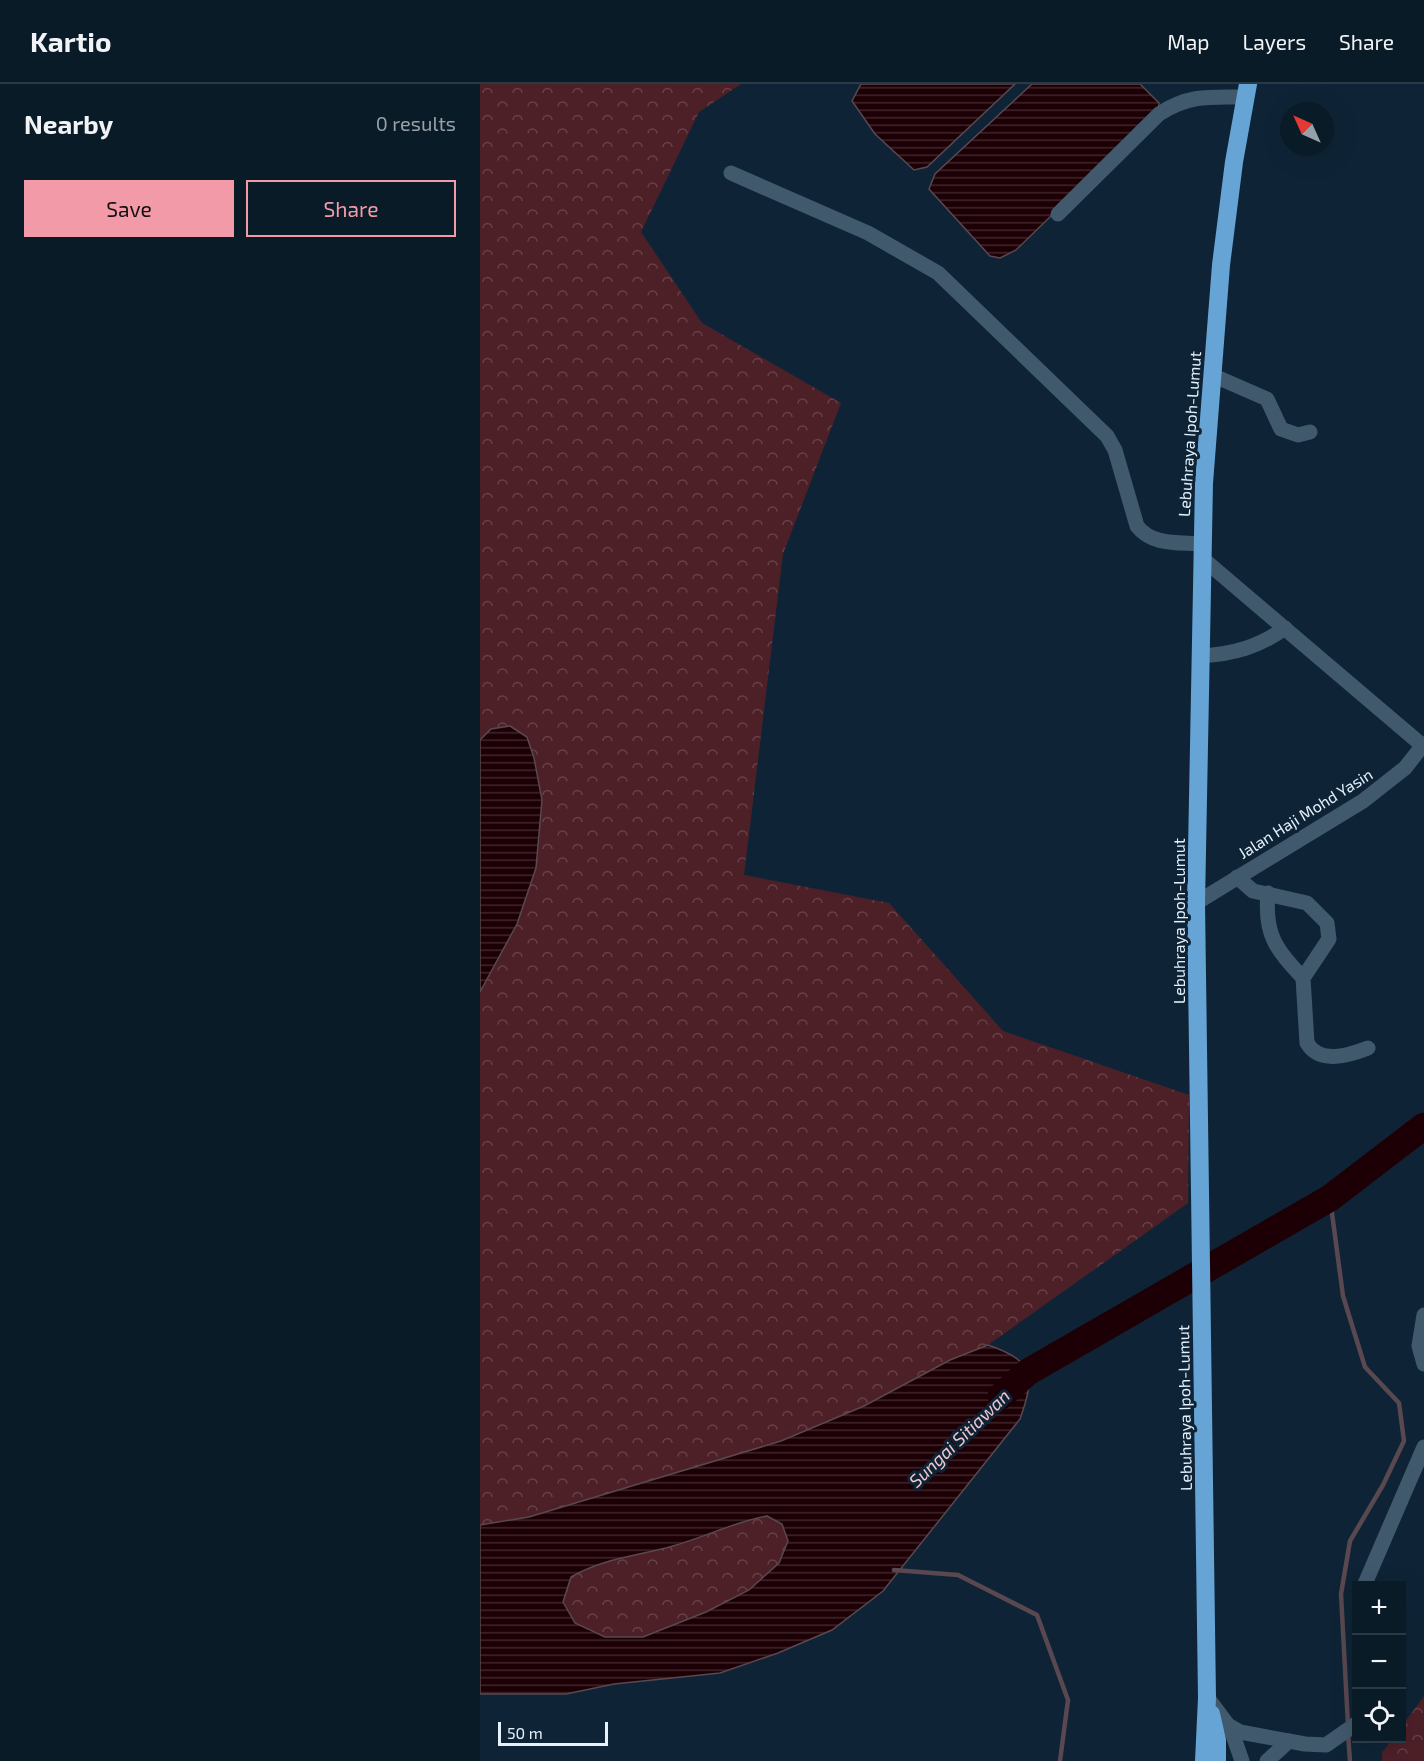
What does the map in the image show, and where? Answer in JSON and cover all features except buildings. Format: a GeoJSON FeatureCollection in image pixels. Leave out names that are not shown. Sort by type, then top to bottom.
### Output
{"type":"FeatureCollection","features":[{"type":"Feature","properties":{"kind":"highway","name":"Lebuhraya Ipoh-Lumut"},"geometry":{"type":"LineString","coordinates":[[1217,1761],[1223,1736],[1207,1698],[1196,903],[1202,551],[1204,483],[1223,254],[1247,90]]}},
{"type":"Feature","properties":{"kind":"highway","name":"Lebuhraya Ipoh-Lumut"},"geometry":{"type":"LineString","coordinates":[[1204,1761],[1223,1736]]}},
{"type":"Feature","properties":{"kind":"street"},"geometry":{"type":"LineString","coordinates":[[1058,214],[1159,114],[1174,104],[1190,98],[1247,90]]}},
{"type":"Feature","properties":{"kind":"street"},"geometry":{"type":"LineString","coordinates":[[731,173],[868,233],[938,273],[1107,436],[1115,450],[1137,526],[1142,533],[1149,539],[1202,551],[1285,628],[1424,745]]}},
{"type":"Feature","properties":{"kind":"street"},"geometry":{"type":"LineString","coordinates":[[1212,375],[1267,399],[1281,429],[1298,435],[1310,432]]}},
{"type":"Feature","properties":{"kind":"street"},"geometry":{"type":"LineString","coordinates":[[1201,656],[1244,650],[1268,641],[1285,628]]}},
{"type":"Feature","properties":{"kind":"street","name":"Jalan Haji Mohd Yasin"},"geometry":{"type":"LineString","coordinates":[[1196,903],[1363,801],[1405,768],[1424,745]]}},
{"type":"Feature","properties":{"kind":"street"},"geometry":{"type":"LineString","coordinates":[[1237,877],[1253,891],[1306,903],[1327,923],[1329,939],[1304,978],[1307,1043],[1310,1048],[1322,1054],[1342,1057],[1368,1048]]}},
{"type":"Feature","properties":{"kind":"street"},"geometry":{"type":"LineString","coordinates":[[1268,893],[1266,912],[1270,937],[1304,978]]}},
{"type":"Feature","properties":{"kind":"street"},"geometry":{"type":"LineString","coordinates":[[1424,1315],[1419,1346],[1424,1364]]}},
{"type":"Feature","properties":{"kind":"street"},"geometry":{"type":"LineString","coordinates":[[1366,1581],[1424,1447]]}},
{"type":"Feature","properties":{"kind":"street"},"geometry":{"type":"LineString","coordinates":[[1207,1698],[1228,1725],[1223,1736]]}},
{"type":"Feature","properties":{"kind":"street"},"geometry":{"type":"LineString","coordinates":[[1223,1736],[1326,1744],[1352,1727]]}},
{"type":"Feature","properties":{"kind":"street"},"geometry":{"type":"LineString","coordinates":[[1223,1736],[1242,1761]]}},
{"type":"Feature","properties":{"kind":"street"},"geometry":{"type":"LineString","coordinates":[[1267,1761],[1288,1741]]}},
{"type":"Feature","properties":{"kind":"green space"},"geometry":{"type":"Polygon","coordinates":[[[480,84],[741,84],[699,112],[641,232],[702,323],[841,403],[783,554],[744,875],[889,903],[1003,1031],[1189,1095],[1188,1203],[988,1345],[864,1406],[781,1441],[529,1517],[480,1525],[480,992],[517,924],[536,868],[542,800],[491,729],[480,740],[480,84]]]}},
{"type":"Feature","properties":{"kind":"green space"},"geometry":{"type":"Polygon","coordinates":[[[767,1516],[782,1524],[788,1541],[779,1563],[749,1590],[706,1612],[643,1637],[606,1637],[575,1623],[563,1602],[571,1577],[583,1571],[608,1561],[673,1546],[767,1516]]]}},
{"type":"Feature","properties":{"kind":"green space"},"geometry":{"type":"Polygon","coordinates":[[[1424,1696],[1424,1761],[1382,1761],[1382,1752],[1390,1743],[1406,1743],[1406,1721],[1424,1696]]]}},
{"type":"Feature","properties":{"kind":"water"},"geometry":{"type":"Polygon","coordinates":[[[861,84],[1015,84],[927,167],[914,170],[875,134],[852,101],[861,84]]]}},
{"type":"Feature","properties":{"kind":"water"},"geometry":{"type":"Polygon","coordinates":[[[1032,84],[1140,84],[1159,103],[1158,112],[1016,250],[1000,258],[990,256],[929,189],[935,174],[1032,84]]]}},
{"type":"Feature","properties":{"kind":"water"},"geometry":{"type":"Polygon","coordinates":[[[510,726],[527,737],[534,758],[542,800],[536,868],[517,924],[480,992],[480,740],[491,729],[510,726]]]}},
{"type":"Feature","properties":{"kind":"water"},"geometry":{"type":"Polygon","coordinates":[[[988,1345],[1015,1357],[1023,1364],[1029,1381],[1020,1419],[883,1591],[832,1630],[778,1653],[720,1673],[614,1684],[566,1694],[480,1694],[480,1525],[529,1517],[781,1441],[864,1406],[950,1360],[988,1345]],[[767,1516],[673,1546],[596,1566],[571,1577],[563,1602],[575,1623],[605,1637],[643,1637],[706,1612],[749,1590],[779,1563],[788,1541],[782,1524],[767,1516]]]}},
{"type":"Feature","properties":{"kind":"waterway","name":"Sungai Sitiawan"},"geometry":{"type":"LineString","coordinates":[[1001,1396],[1028,1372],[1330,1198],[1424,1126]]}},
{"type":"Feature","properties":{"kind":"waterway"},"geometry":{"type":"LineString","coordinates":[[1330,1198],[1343,1296],[1365,1367],[1399,1403],[1404,1441],[1383,1485],[1350,1541],[1341,1594],[1348,1725]]}},
{"type":"Feature","properties":{"kind":"waterway"},"geometry":{"type":"LineString","coordinates":[[894,1570],[958,1575],[1037,1615],[1068,1700],[1060,1761]]}},
{"type":"Feature","properties":{"kind":"waterway"},"geometry":{"type":"LineString","coordinates":[[1348,1734],[1350,1761]]}}]}
